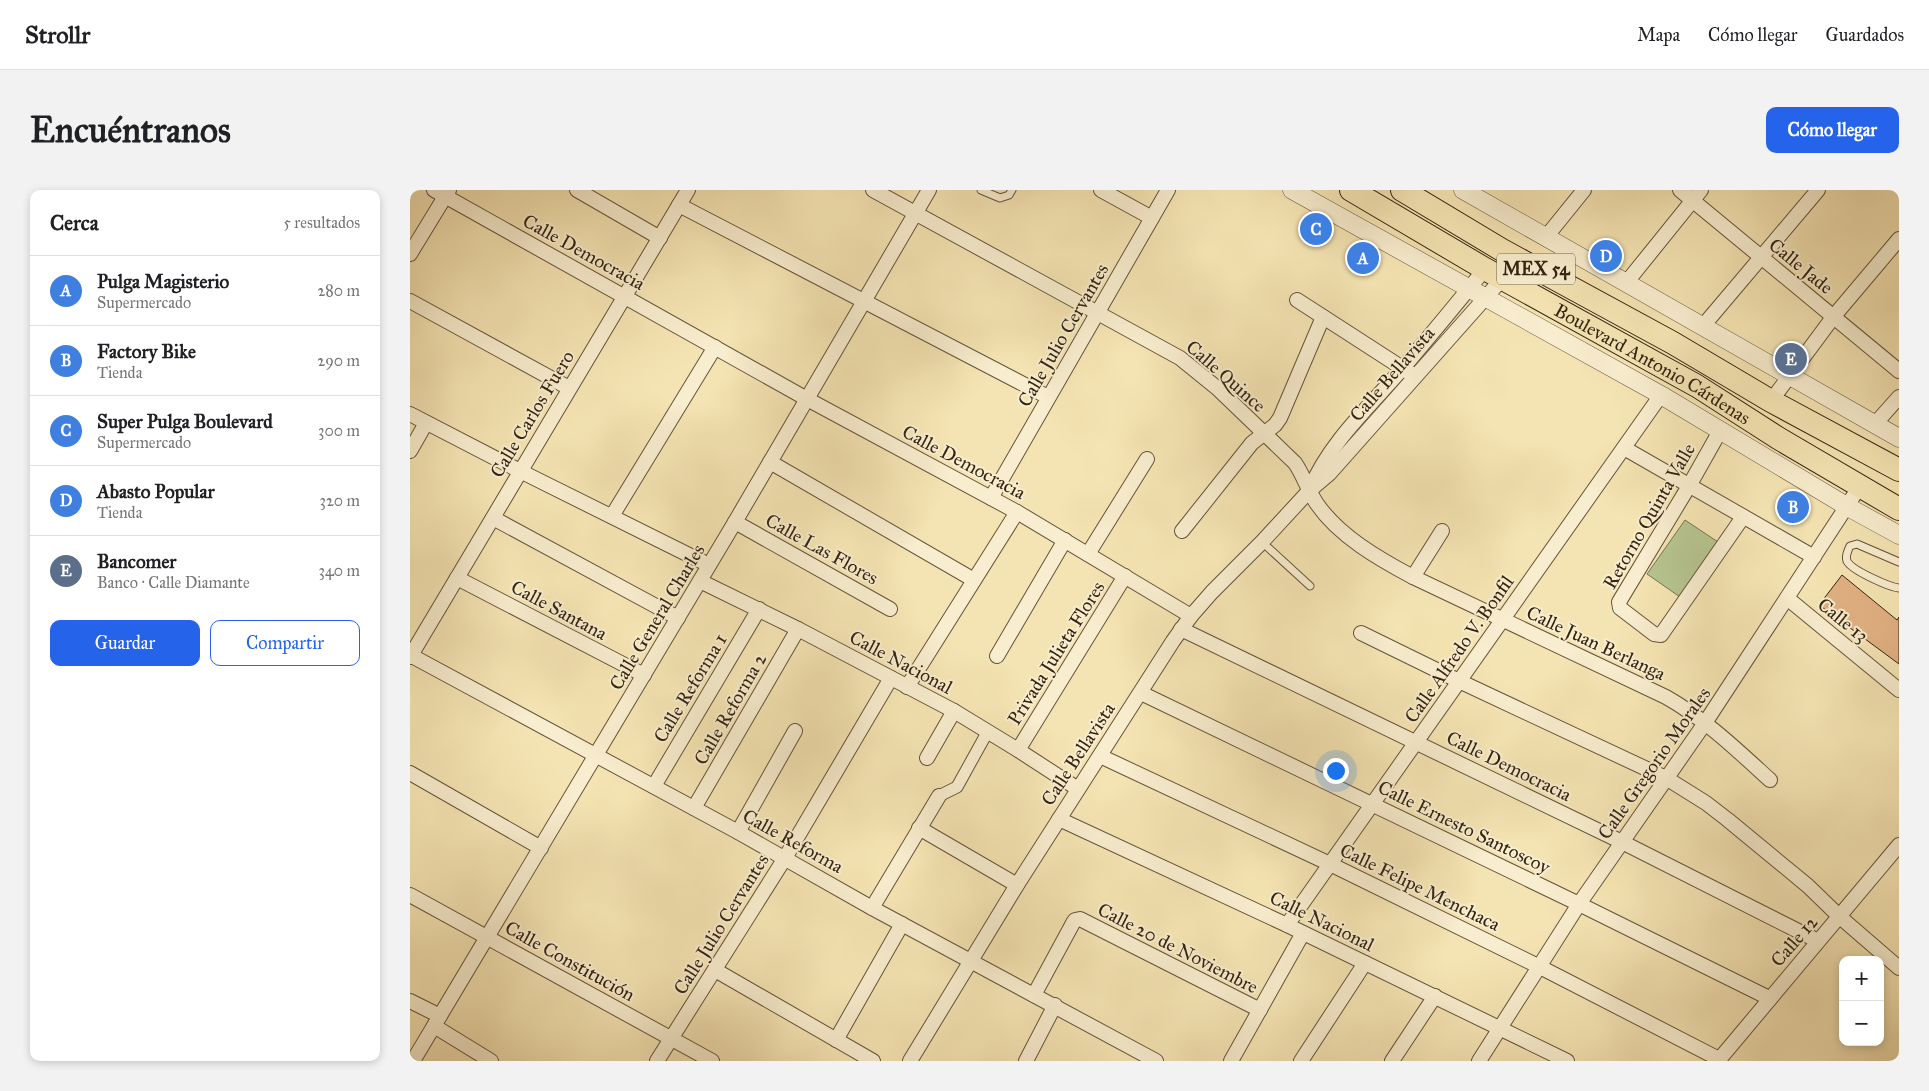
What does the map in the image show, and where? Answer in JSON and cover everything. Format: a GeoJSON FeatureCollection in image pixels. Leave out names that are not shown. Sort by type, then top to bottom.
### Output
{"type":"FeatureCollection","features":[{"type":"Feature","properties":{"kind":"main road","name":"Boulevard Antonio Cárdenas"},"geometry":{"type":"LineString","coordinates":[[1351,190],[1493,274],[1697,386],[1778,438],[1899,509]]}},
{"type":"Feature","properties":{"kind":"main road","name":"Boulevard Antonio Cárdenas"},"geometry":{"type":"LineString","coordinates":[[1402,190],[1502,250],[1673,342],[1777,393],[1899,470]]}},
{"type":"Feature","properties":{"kind":"main road"},"geometry":{"type":"LineString","coordinates":[[1697,386],[1757,405],[1777,393]]}},
{"type":"Feature","properties":{"kind":"main road"},"geometry":{"type":"LineString","coordinates":[[1777,393],[1772,418],[1778,438]]}},
{"type":"Feature","properties":{"kind":"street"},"geometry":{"type":"LineString","coordinates":[[577,190],[660,238]]}},
{"type":"Feature","properties":{"kind":"street","name":"Calle Carlos Fuero"},"geometry":{"type":"LineString","coordinates":[[410,656],[688,190]]}},
{"type":"Feature","properties":{"kind":"street","name":"Calle Quince"},"geometry":{"type":"LineString","coordinates":[[873,190],[1162,347],[1185,362],[1217,388],[1295,463],[1309,491]]}},
{"type":"Feature","properties":{"kind":"street","name":"Calle General Charles"},"geometry":{"type":"LineString","coordinates":[[413,1061],[710,565],[929,190]]}},
{"type":"Feature","properties":{"kind":"street"},"geometry":{"type":"LineString","coordinates":[[1101,190],[1152,218]]}},
{"type":"Feature","properties":{"kind":"street","name":"Calle Julio Cervantes"},"geometry":{"type":"LineString","coordinates":[[991,498],[1168,190]]}},
{"type":"Feature","properties":{"kind":"street"},"geometry":{"type":"LineString","coordinates":[[1292,190],[1661,395],[1848,507],[1899,535]]}},
{"type":"Feature","properties":{"kind":"street"},"geometry":{"type":"LineString","coordinates":[[1463,190],[1703,326],[1777,393],[1875,424],[1899,438]]}},
{"type":"Feature","properties":{"kind":"street"},"geometry":{"type":"LineString","coordinates":[[1546,237],[1584,190]]}},
{"type":"Feature","properties":{"kind":"street","name":"Calle Jade"},"geometry":{"type":"LineString","coordinates":[[1680,190],[1697,195],[1761,258],[1899,371]]}},
{"type":"Feature","properties":{"kind":"street"},"geometry":{"type":"LineString","coordinates":[[1703,326],[1818,190]]}},
{"type":"Feature","properties":{"kind":"street"},"geometry":{"type":"LineString","coordinates":[[410,254],[442,192]]}},
{"type":"Feature","properties":{"kind":"street","name":"Calle Democracia"},"geometry":{"type":"LineString","coordinates":[[442,192],[808,399],[1017,512],[1191,616]]}},
{"type":"Feature","properties":{"kind":"street"},"geometry":{"type":"LineString","coordinates":[[1626,283],[1697,195]]}},
{"type":"Feature","properties":{"kind":"street"},"geometry":{"type":"LineString","coordinates":[[680,205],[1048,398]]}},
{"type":"Feature","properties":{"kind":"street"},"geometry":{"type":"LineString","coordinates":[[1777,393],[1834,316],[1899,239]]}},
{"type":"Feature","properties":{"kind":"street","name":"Calle Bellavista"},"geometry":{"type":"LineString","coordinates":[[1408,372],[1468,289],[1493,274]]}},
{"type":"Feature","properties":{"kind":"street","name":"Calle Bellavista"},"geometry":{"type":"LineString","coordinates":[[910,1061],[1017,885],[1181,629],[1212,592],[1309,491],[1320,467],[1334,447],[1484,298],[1493,274]]}},
{"type":"Feature","properties":{"kind":"street"},"geometry":{"type":"LineString","coordinates":[[410,300],[569,388]]}},
{"type":"Feature","properties":{"kind":"street"},"geometry":{"type":"LineString","coordinates":[[1297,300],[1408,372]]}},
{"type":"Feature","properties":{"kind":"street"},"geometry":{"type":"LineString","coordinates":[[1182,531],[1252,443],[1275,425],[1280,418],[1323,317]]}},
{"type":"Feature","properties":{"kind":"street"},"geometry":{"type":"LineString","coordinates":[[612,516],[715,347]]}},
{"type":"Feature","properties":{"kind":"street","name":"Calle Alfredo V. Bonfil"},"geometry":{"type":"LineString","coordinates":[[1287,925],[1661,395]]}},
{"type":"Feature","properties":{"kind":"street"},"geometry":{"type":"LineString","coordinates":[[1875,424],[1899,397]]}},
{"type":"Feature","properties":{"kind":"street"},"geometry":{"type":"LineString","coordinates":[[410,414],[710,565]]}},
{"type":"Feature","properties":{"kind":"street"},"geometry":{"type":"LineString","coordinates":[[410,451],[426,423]]}},
{"type":"Feature","properties":{"kind":"street","name":"Retorno Quinta Valle"},"geometry":{"type":"LineString","coordinates":[[1720,430],[1689,486],[1619,602],[1620,608],[1654,634],[1662,635],[1743,517]]}},
{"type":"Feature","properties":{"kind":"street"},"geometry":{"type":"LineString","coordinates":[[1624,448],[1814,557]]}},
{"type":"Feature","properties":{"kind":"street"},"geometry":{"type":"LineString","coordinates":[[1088,554],[1147,459]]}},
{"type":"Feature","properties":{"kind":"street"},"geometry":{"type":"LineString","coordinates":[[770,462],[974,580]]}},
{"type":"Feature","properties":{"kind":"street","name":"Calle Gregorio Morales"},"geometry":{"type":"LineString","coordinates":[[1479,1061],[1579,904],[1705,723],[1860,486]]}},
{"type":"Feature","properties":{"kind":"street","name":"Calle Juan Berlanga"},"geometry":{"type":"LineString","coordinates":[[1309,491],[1324,513],[1356,542],[1376,556],[1413,577],[1646,686],[1688,710],[1770,780]]}},
{"type":"Feature","properties":{"kind":"street"},"geometry":{"type":"LineString","coordinates":[[907,687],[1017,512]]}},
{"type":"Feature","properties":{"kind":"street"},"geometry":{"type":"LineString","coordinates":[[493,518],[678,618]]}},
{"type":"Feature","properties":{"kind":"street","name":"Calle Las Flores"},"geometry":{"type":"LineString","coordinates":[[735,522],[890,609]]}},
{"type":"Feature","properties":{"kind":"street"},"geometry":{"type":"LineString","coordinates":[[1413,577],[1442,531]]}},
{"type":"Feature","properties":{"kind":"street"},"geometry":{"type":"LineString","coordinates":[[997,656],[1065,540]]}},
{"type":"Feature","properties":{"kind":"street","name":"Privada Julieta Flores"},"geometry":{"type":"LineString","coordinates":[[1018,750],[1125,576]]}},
{"type":"Feature","properties":{"kind":"street","name":"Calle Santana"},"geometry":{"type":"LineString","coordinates":[[457,578],[644,675]]}},
{"type":"Feature","properties":{"kind":"street","name":"Calle Nacional"},"geometry":{"type":"LineString","coordinates":[[700,581],[798,629],[954,712],[1078,789]]}},
{"type":"Feature","properties":{"kind":"street","name":"Calle 13"},"geometry":{"type":"LineString","coordinates":[[1787,598],[1899,690]]}},
{"type":"Feature","properties":{"kind":"street","name":"Calle Reforma 1"},"geometry":{"type":"LineString","coordinates":[[654,786],[759,609]]}},
{"type":"Feature","properties":{"kind":"street","name":"Calle Reforma 2"},"geometry":{"type":"LineString","coordinates":[[694,808],[798,629]]}},
{"type":"Feature","properties":{"kind":"street","name":"Calle Democracia"},"geometry":{"type":"LineString","coordinates":[[1181,629],[1622,842],[1818,941]]}},
{"type":"Feature","properties":{"kind":"street"},"geometry":{"type":"LineString","coordinates":[[1361,633],[1666,778],[1706,803],[1728,820],[1808,886],[1840,917],[1899,968]]}},
{"type":"Feature","properties":{"kind":"street","name":"Calle Reforma"},"geometry":{"type":"LineString","coordinates":[[410,656],[654,786],[872,908],[1034,994],[1151,1060]]}},
{"type":"Feature","properties":{"kind":"street","name":"Calle Julio Cervantes"},"geometry":{"type":"LineString","coordinates":[[657,1061],[785,858],[890,678]]}},
{"type":"Feature","properties":{"kind":"street","name":"Calle Ernesto Santoscoy"},"geometry":{"type":"LineString","coordinates":[[1140,693],[1373,804],[1769,998]]}},
{"type":"Feature","properties":{"kind":"street"},"geometry":{"type":"LineString","coordinates":[[927,758],[954,712]]}},
{"type":"Feature","properties":{"kind":"street"},"geometry":{"type":"LineString","coordinates":[[738,832],[796,731]]}},
{"type":"Feature","properties":{"kind":"street"},"geometry":{"type":"LineString","coordinates":[[872,908],[939,796],[957,788],[988,732]]}},
{"type":"Feature","properties":{"kind":"street","name":"Calle Felipe Menchaca"},"geometry":{"type":"LineString","coordinates":[[1100,756],[1330,864],[1540,967],[1719,1060]]}},
{"type":"Feature","properties":{"kind":"street"},"geometry":{"type":"LineString","coordinates":[[410,773],[541,848]]}},
{"type":"Feature","properties":{"kind":"street","name":"Calle Nacional"},"geometry":{"type":"LineString","coordinates":[[1059,819],[1287,925],[1567,1061]]}},
{"type":"Feature","properties":{"kind":"street"},"geometry":{"type":"LineString","coordinates":[[919,828],[1017,885]]}},
{"type":"Feature","properties":{"kind":"street","name":"Calle 12"},"geometry":{"type":"LineString","coordinates":[[1719,1060],[1899,845]]}},
{"type":"Feature","properties":{"kind":"street","name":"Calle Constitución"},"geometry":{"type":"LineString","coordinates":[[410,895],[712,1061]]}},
{"type":"Feature","properties":{"kind":"street","name":"Calle 20 de Noviembre"},"geometry":{"type":"LineString","coordinates":[[1034,994],[1077,919],[1091,924],[1260,1010]]}},
{"type":"Feature","properties":{"kind":"street"},"geometry":{"type":"LineString","coordinates":[[836,1040],[902,924]]}},
{"type":"Feature","properties":{"kind":"street"},"geometry":{"type":"LineString","coordinates":[[1231,1061],[1303,933]]}},
{"type":"Feature","properties":{"kind":"street"},"geometry":{"type":"LineString","coordinates":[[1300,1061],[1365,963]]}},
{"type":"Feature","properties":{"kind":"street"},"geometry":{"type":"LineString","coordinates":[[714,970],[873,1061]]}},
{"type":"Feature","properties":{"kind":"street"},"geometry":{"type":"LineString","coordinates":[[1392,1061],[1435,996]]}},
{"type":"Feature","properties":{"kind":"street"},"geometry":{"type":"LineString","coordinates":[[410,1001],[490,1061]]}},
{"type":"Feature","properties":{"kind":"street"},"geometry":{"type":"LineString","coordinates":[[1026,1061],[1055,1006]]}},
{"type":"Feature","properties":{"kind":"lane"},"geometry":{"type":"LineString","coordinates":[[981,190],[1000,198],[1009,195],[1012,190]]}},
{"type":"Feature","properties":{"kind":"lane"},"geometry":{"type":"LineString","coordinates":[[1262,542],[1310,586]]}},
{"type":"Feature","properties":{"kind":"lane"},"geometry":{"type":"LineString","coordinates":[[1899,562],[1857,544],[1850,546],[1846,556],[1846,560],[1851,565],[1885,585],[1899,588]]}},
{"type":"Feature","properties":{"kind":"green space"},"geometry":{"type":"Polygon","coordinates":[[[1685,520],[1718,542],[1680,597],[1647,574],[1685,520]]]}},
{"type":"Feature","properties":{"kind":"building"},"geometry":{"type":"Polygon","coordinates":[[[1842,575],[1897,620],[1899,617],[1899,664],[1819,605],[1842,575]]]}},
{"type":"Feature","properties":{"kind":"place","name":"Super Pulga Boulevard"},"geometry":{"type":"Point","coordinates":[1316,229]}},
{"type":"Feature","properties":{"kind":"place","name":"Abasto Popular"},"geometry":{"type":"Point","coordinates":[1606,256]}},
{"type":"Feature","properties":{"kind":"place","name":"Pulga Magisterio"},"geometry":{"type":"Point","coordinates":[1363,258]}},
{"type":"Feature","properties":{"kind":"place","name":"Bancomer"},"geometry":{"type":"Point","coordinates":[1791,359]}},
{"type":"Feature","properties":{"kind":"place","name":"Factory Bike"},"geometry":{"type":"Point","coordinates":[1793,507]}}]}
